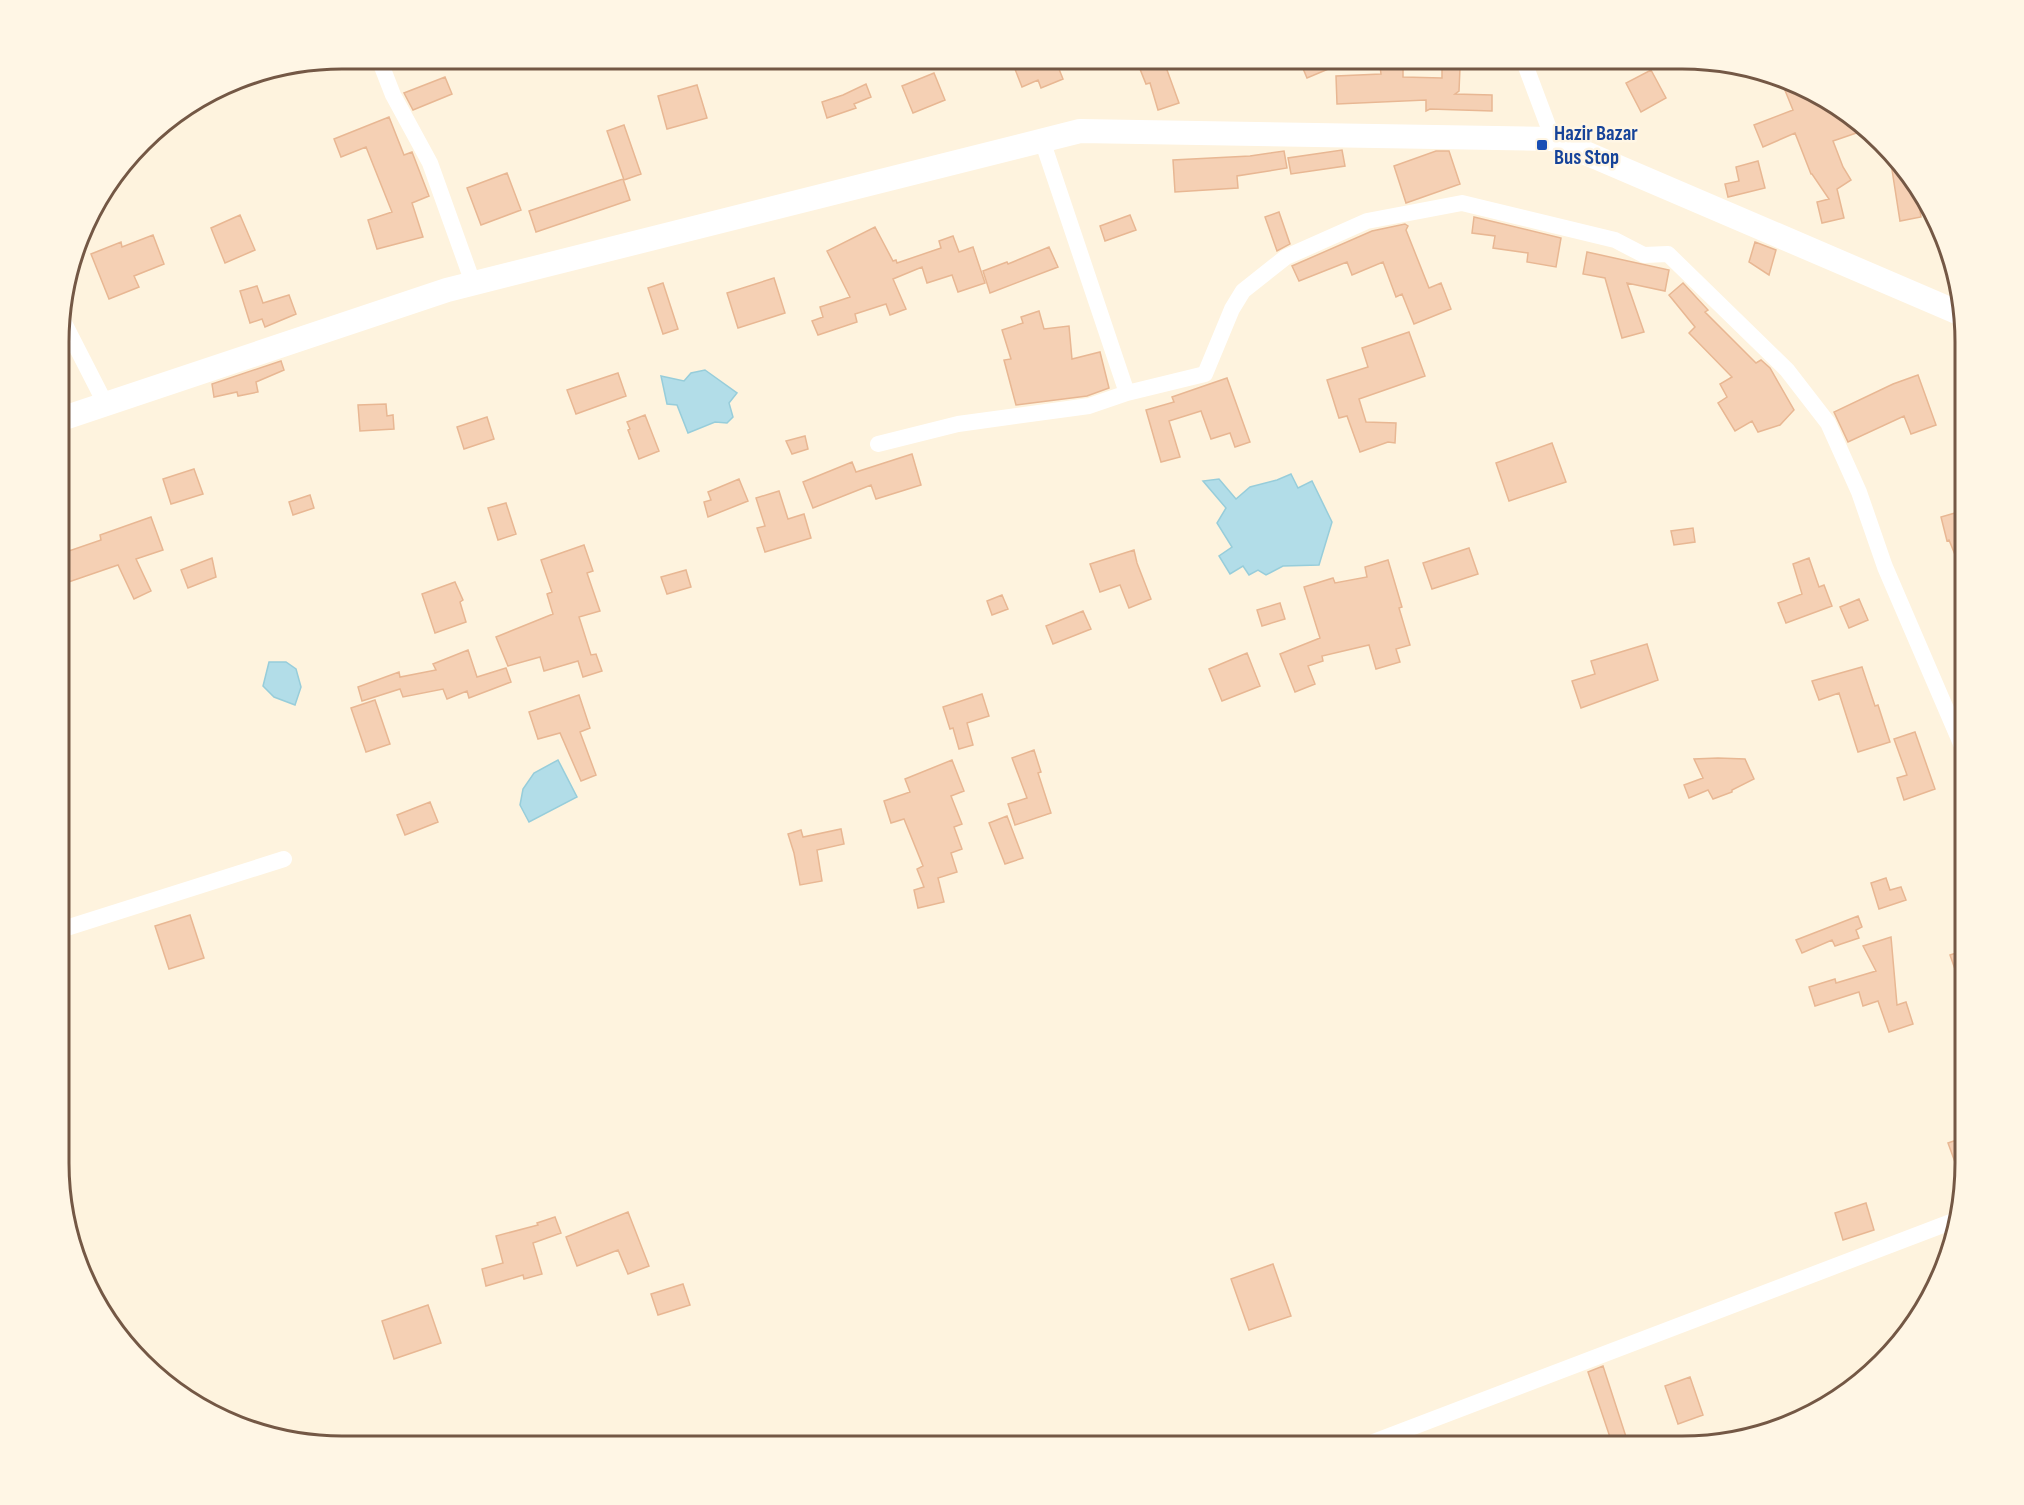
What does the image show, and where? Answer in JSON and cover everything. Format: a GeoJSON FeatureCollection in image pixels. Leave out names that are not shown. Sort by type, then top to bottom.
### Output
{"type":"FeatureCollection","features":[{"type":"Feature","properties":{"kind":"main road"},"geometry":{"type":"LineString","coordinates":[[69,416],[473,283],[1080,130],[1553,139],[1953,312]]}},
{"type":"Feature","properties":{"kind":"street"},"geometry":{"type":"LineString","coordinates":[[383,69],[393,95],[430,163],[473,283]]}},
{"type":"Feature","properties":{"kind":"street"},"geometry":{"type":"LineString","coordinates":[[1527,69],[1553,139]]}},
{"type":"Feature","properties":{"kind":"street"},"geometry":{"type":"LineString","coordinates":[[1042,140],[1127,393]]}},
{"type":"Feature","properties":{"kind":"street"},"geometry":{"type":"LineString","coordinates":[[878,444],[958,424],[1089,406],[1127,393],[1205,375],[1232,309],[1243,291],[1286,257],[1367,221],[1462,203],[1616,240],[1644,255],[1668,254],[1787,370],[1828,423],[1859,492],[1885,567],[1955,730]]}},
{"type":"Feature","properties":{"kind":"street"},"geometry":{"type":"LineString","coordinates":[[69,334],[105,404]]}},
{"type":"Feature","properties":{"kind":"street"},"geometry":{"type":"LineString","coordinates":[[69,927],[284,860]]}},
{"type":"Feature","properties":{"kind":"street"},"geometry":{"type":"LineString","coordinates":[[1389,1436],[1948,1223]]}},
{"type":"Feature","properties":{"kind":"water"},"geometry":{"type":"Polygon","coordinates":[[[705,370],[737,393],[729,403],[733,417],[727,423],[715,422],[688,433],[677,405],[667,404],[661,376],[684,381],[691,373],[705,370]]]}},
{"type":"Feature","properties":{"kind":"water"},"geometry":{"type":"Polygon","coordinates":[[[1291,474],[1298,488],[1312,481],[1332,522],[1319,565],[1283,566],[1266,575],[1258,570],[1249,575],[1243,566],[1230,574],[1219,556],[1232,547],[1217,523],[1226,508],[1203,481],[1219,479],[1236,499],[1250,487],[1291,474]]]}},
{"type":"Feature","properties":{"kind":"water"},"geometry":{"type":"Polygon","coordinates":[[[269,662],[286,662],[296,669],[301,687],[295,705],[274,697],[263,686],[269,662]]]}},
{"type":"Feature","properties":{"kind":"water"},"geometry":{"type":"Polygon","coordinates":[[[558,760],[577,797],[529,822],[520,805],[523,789],[534,773],[558,760]]]}},
{"type":"Feature","properties":{"kind":"building"},"geometry":{"type":"Polygon","coordinates":[[[1015,69],[1059,69],[1063,79],[1041,88],[1038,80],[1022,87],[1015,69]]]}},
{"type":"Feature","properties":{"kind":"building"},"geometry":{"type":"Polygon","coordinates":[[[1140,69],[1167,69],[1179,103],[1158,110],[1150,83],[1146,84],[1140,69]]]}},
{"type":"Feature","properties":{"kind":"building"},"geometry":{"type":"Polygon","coordinates":[[[1303,69],[1328,69],[1307,78],[1303,69]]]}},
{"type":"Feature","properties":{"kind":"building"},"geometry":{"type":"Polygon","coordinates":[[[1380,69],[1403,69],[1403,77],[1442,78],[1442,69],[1460,69],[1459,91],[1455,94],[1492,95],[1492,111],[1430,109],[1426,111],[1426,100],[1337,104],[1336,76],[1381,74],[1380,69]]]}},
{"type":"Feature","properties":{"kind":"building"},"geometry":{"type":"Polygon","coordinates":[[[1651,70],[1666,98],[1641,112],[1626,83],[1651,70]]]}},
{"type":"Feature","properties":{"kind":"building"},"geometry":{"type":"Polygon","coordinates":[[[934,73],[945,100],[913,113],[902,86],[934,73]]]}},
{"type":"Feature","properties":{"kind":"building"},"geometry":{"type":"Polygon","coordinates":[[[445,77],[452,94],[413,110],[404,93],[445,77]]]}},
{"type":"Feature","properties":{"kind":"building"},"geometry":{"type":"Polygon","coordinates":[[[866,84],[871,97],[854,104],[856,108],[827,118],[822,102],[866,84]]]}},
{"type":"Feature","properties":{"kind":"building"},"geometry":{"type":"Polygon","coordinates":[[[697,85],[707,118],[667,129],[658,96],[697,85]]]}},
{"type":"Feature","properties":{"kind":"building"},"geometry":{"type":"Polygon","coordinates":[[[1785,90],[1803,97],[1857,133],[1833,141],[1843,167],[1851,180],[1837,189],[1844,218],[1822,223],[1817,202],[1829,199],[1811,174],[1795,133],[1763,147],[1754,125],[1793,110],[1785,90]]]}},
{"type":"Feature","properties":{"kind":"building"},"geometry":{"type":"Polygon","coordinates":[[[389,117],[404,155],[412,152],[429,196],[412,203],[423,237],[377,249],[368,220],[392,212],[366,147],[341,157],[334,139],[389,117]]]}},
{"type":"Feature","properties":{"kind":"building"},"geometry":{"type":"Polygon","coordinates":[[[624,125],[641,174],[624,180],[607,131],[624,125]]]}},
{"type":"Feature","properties":{"kind":"building"},"geometry":{"type":"Polygon","coordinates":[[[1342,150],[1345,166],[1291,174],[1288,158],[1342,150]]]}},
{"type":"Feature","properties":{"kind":"building"},"geometry":{"type":"Polygon","coordinates":[[[1284,151],[1287,168],[1237,176],[1238,188],[1175,192],[1173,160],[1250,156],[1284,151]]]}},
{"type":"Feature","properties":{"kind":"building"},"geometry":{"type":"Polygon","coordinates":[[[1436,151],[1449,151],[1460,184],[1406,203],[1394,166],[1436,151]]]}},
{"type":"Feature","properties":{"kind":"building"},"geometry":{"type":"Polygon","coordinates":[[[1758,161],[1765,188],[1728,197],[1725,184],[1739,181],[1736,167],[1758,161]]]}},
{"type":"Feature","properties":{"kind":"building"},"geometry":{"type":"Polygon","coordinates":[[[1892,167],[1920,209],[1921,217],[1900,221],[1892,167]]]}},
{"type":"Feature","properties":{"kind":"building"},"geometry":{"type":"Polygon","coordinates":[[[507,173],[521,210],[481,225],[467,188],[507,173]]]}},
{"type":"Feature","properties":{"kind":"building"},"geometry":{"type":"Polygon","coordinates":[[[623,179],[630,200],[536,232],[529,211],[623,179]]]}},
{"type":"Feature","properties":{"kind":"building"},"geometry":{"type":"Polygon","coordinates":[[[1279,212],[1290,244],[1277,251],[1265,217],[1279,212]]]}},
{"type":"Feature","properties":{"kind":"building"},"geometry":{"type":"Polygon","coordinates":[[[240,215],[255,250],[225,263],[211,228],[240,215]]]}},
{"type":"Feature","properties":{"kind":"building"},"geometry":{"type":"Polygon","coordinates":[[[1130,215],[1136,230],[1105,241],[1100,226],[1130,215]]]}},
{"type":"Feature","properties":{"kind":"building"},"geometry":{"type":"Polygon","coordinates":[[[1474,217],[1561,238],[1556,267],[1527,262],[1528,253],[1493,248],[1495,236],[1472,233],[1474,217]]]}},
{"type":"Feature","properties":{"kind":"building"},"geometry":{"type":"Polygon","coordinates":[[[1405,224],[1408,226],[1406,230],[1429,288],[1441,283],[1451,309],[1414,324],[1402,294],[1396,297],[1383,262],[1352,275],[1347,262],[1299,281],[1292,266],[1372,231],[1405,224]]]}},
{"type":"Feature","properties":{"kind":"building"},"geometry":{"type":"Polygon","coordinates":[[[875,227],[893,261],[896,260],[897,263],[941,248],[939,241],[953,236],[959,252],[973,247],[985,283],[958,292],[952,275],[927,283],[922,267],[893,279],[906,309],[890,315],[886,304],[855,314],[857,322],[818,335],[812,321],[823,317],[820,307],[850,297],[827,251],[875,227]]]}},
{"type":"Feature","properties":{"kind":"building"},"geometry":{"type":"Polygon","coordinates":[[[153,235],[164,264],[134,276],[139,287],[109,299],[91,254],[121,242],[122,247],[153,235]]]}},
{"type":"Feature","properties":{"kind":"building"},"geometry":{"type":"Polygon","coordinates":[[[1755,242],[1776,250],[1769,275],[1749,262],[1755,242]]]}},
{"type":"Feature","properties":{"kind":"building"},"geometry":{"type":"Polygon","coordinates":[[[1049,247],[1058,267],[990,293],[983,271],[1007,262],[1008,264],[1049,247]]]}},
{"type":"Feature","properties":{"kind":"building"},"geometry":{"type":"Polygon","coordinates":[[[1587,252],[1669,270],[1665,291],[1627,283],[1644,332],[1622,338],[1605,278],[1583,274],[1587,252]]]}},
{"type":"Feature","properties":{"kind":"building"},"geometry":{"type":"Polygon","coordinates":[[[774,278],[785,313],[738,328],[727,293],[774,278]]]}},
{"type":"Feature","properties":{"kind":"building"},"geometry":{"type":"Polygon","coordinates":[[[663,283],[678,329],[663,334],[648,288],[663,283]]]}},
{"type":"Feature","properties":{"kind":"building"},"geometry":{"type":"Polygon","coordinates":[[[1683,283],[1708,310],[1705,312],[1756,363],[1761,360],[1770,368],[1794,410],[1780,425],[1758,432],[1752,421],[1735,431],[1718,403],[1727,397],[1720,384],[1732,377],[1689,333],[1695,327],[1669,295],[1683,283]]]}},
{"type":"Feature","properties":{"kind":"building"},"geometry":{"type":"Polygon","coordinates":[[[257,286],[263,303],[289,295],[296,314],[265,327],[262,319],[250,323],[240,291],[257,286]]]}},
{"type":"Feature","properties":{"kind":"building"},"geometry":{"type":"Polygon","coordinates":[[[1039,311],[1044,329],[1069,326],[1072,359],[1100,352],[1109,388],[1087,396],[1016,405],[1004,360],[1011,359],[1002,330],[1023,323],[1021,317],[1039,311]]]}},
{"type":"Feature","properties":{"kind":"building"},"geometry":{"type":"Polygon","coordinates":[[[1409,332],[1425,376],[1359,399],[1366,422],[1396,423],[1395,443],[1388,442],[1360,452],[1347,416],[1339,418],[1327,380],[1368,367],[1362,348],[1409,332]]]}},
{"type":"Feature","properties":{"kind":"building"},"geometry":{"type":"Polygon","coordinates":[[[281,361],[284,370],[256,382],[258,392],[238,396],[237,392],[214,397],[212,384],[281,361]]]}},
{"type":"Feature","properties":{"kind":"building"},"geometry":{"type":"Polygon","coordinates":[[[618,373],[626,396],[576,414],[567,390],[618,373]]]}},
{"type":"Feature","properties":{"kind":"building"},"geometry":{"type":"Polygon","coordinates":[[[1918,375],[1936,425],[1911,434],[1904,416],[1848,442],[1834,412],[1893,384],[1918,375]]]}},
{"type":"Feature","properties":{"kind":"building"},"geometry":{"type":"Polygon","coordinates":[[[1227,378],[1250,442],[1235,447],[1230,433],[1211,439],[1201,411],[1169,421],[1180,457],[1161,462],[1146,410],[1174,402],[1172,397],[1227,378]]]}},
{"type":"Feature","properties":{"kind":"building"},"geometry":{"type":"Polygon","coordinates":[[[386,404],[387,416],[393,415],[394,429],[360,431],[358,405],[386,404]]]}},
{"type":"Feature","properties":{"kind":"building"},"geometry":{"type":"Polygon","coordinates":[[[645,415],[659,451],[639,459],[627,422],[645,415]]]}},
{"type":"Feature","properties":{"kind":"building"},"geometry":{"type":"Polygon","coordinates":[[[487,417],[494,439],[464,449],[457,427],[487,417]]]}},
{"type":"Feature","properties":{"kind":"building"},"geometry":{"type":"Polygon","coordinates":[[[805,436],[808,449],[792,454],[786,441],[805,436]]]}},
{"type":"Feature","properties":{"kind":"building"},"geometry":{"type":"Polygon","coordinates":[[[1552,443],[1566,482],[1509,501],[1496,463],[1552,443]]]}},
{"type":"Feature","properties":{"kind":"building"},"geometry":{"type":"Polygon","coordinates":[[[912,454],[921,485],[876,499],[871,485],[813,508],[803,482],[852,462],[856,472],[912,454]]]}},
{"type":"Feature","properties":{"kind":"building"},"geometry":{"type":"Polygon","coordinates":[[[194,469],[203,494],[171,504],[163,479],[194,469]]]}},
{"type":"Feature","properties":{"kind":"building"},"geometry":{"type":"Polygon","coordinates":[[[739,479],[748,501],[708,517],[704,502],[711,500],[708,492],[739,479]]]}},
{"type":"Feature","properties":{"kind":"building"},"geometry":{"type":"Polygon","coordinates":[[[779,491],[788,519],[804,514],[811,538],[765,552],[757,528],[765,526],[756,498],[779,491]]]}},
{"type":"Feature","properties":{"kind":"building"},"geometry":{"type":"Polygon","coordinates":[[[310,495],[314,508],[293,515],[289,502],[310,495]]]}},
{"type":"Feature","properties":{"kind":"building"},"geometry":{"type":"Polygon","coordinates":[[[506,503],[516,534],[498,540],[488,508],[506,503]]]}},
{"type":"Feature","properties":{"kind":"building"},"geometry":{"type":"Polygon","coordinates":[[[1955,513],[1955,555],[1949,540],[1947,541],[1941,517],[1955,513]]]}},
{"type":"Feature","properties":{"kind":"building"},"geometry":{"type":"Polygon","coordinates":[[[151,517],[163,550],[136,559],[151,591],[134,599],[118,565],[69,582],[69,551],[101,540],[100,535],[151,517]]]}},
{"type":"Feature","properties":{"kind":"building"},"geometry":{"type":"Polygon","coordinates":[[[1693,528],[1695,542],[1674,545],[1671,531],[1693,528]]]}},
{"type":"Feature","properties":{"kind":"building"},"geometry":{"type":"Polygon","coordinates":[[[584,545],[593,571],[587,573],[600,611],[579,617],[591,655],[596,654],[602,671],[583,677],[578,661],[544,671],[540,657],[508,666],[496,637],[553,614],[547,594],[552,592],[541,560],[584,545]]]}},
{"type":"Feature","properties":{"kind":"building"},"geometry":{"type":"Polygon","coordinates":[[[1469,548],[1478,574],[1432,589],[1423,563],[1469,548]]]}},
{"type":"Feature","properties":{"kind":"building"},"geometry":{"type":"Polygon","coordinates":[[[1134,550],[1151,599],[1129,608],[1120,585],[1100,592],[1090,564],[1134,550]]]}},
{"type":"Feature","properties":{"kind":"building"},"geometry":{"type":"Polygon","coordinates":[[[212,558],[216,577],[188,588],[181,570],[212,558]]]}},
{"type":"Feature","properties":{"kind":"building"},"geometry":{"type":"Polygon","coordinates":[[[1809,558],[1819,587],[1824,585],[1832,606],[1786,623],[1778,603],[1802,594],[1793,564],[1809,558]]]}},
{"type":"Feature","properties":{"kind":"building"},"geometry":{"type":"Polygon","coordinates":[[[1388,560],[1410,645],[1396,649],[1400,662],[1376,669],[1369,645],[1322,656],[1323,661],[1308,666],[1315,684],[1295,692],[1280,654],[1320,638],[1304,587],[1333,578],[1335,583],[1367,577],[1365,567],[1388,560]]]}},
{"type":"Feature","properties":{"kind":"building"},"geometry":{"type":"Polygon","coordinates":[[[686,570],[691,587],[667,594],[661,577],[686,570]]]}},
{"type":"Feature","properties":{"kind":"building"},"geometry":{"type":"Polygon","coordinates":[[[455,582],[463,600],[460,602],[466,622],[435,633],[422,594],[455,582]]]}},
{"type":"Feature","properties":{"kind":"building"},"geometry":{"type":"Polygon","coordinates":[[[1002,595],[1008,609],[992,615],[987,601],[1002,595]]]}},
{"type":"Feature","properties":{"kind":"building"},"geometry":{"type":"Polygon","coordinates":[[[1859,599],[1868,620],[1849,628],[1840,607],[1859,599]]]}},
{"type":"Feature","properties":{"kind":"building"},"geometry":{"type":"Polygon","coordinates":[[[1280,603],[1285,619],[1262,626],[1257,610],[1280,603]]]}},
{"type":"Feature","properties":{"kind":"building"},"geometry":{"type":"Polygon","coordinates":[[[1083,611],[1091,629],[1053,644],[1046,626],[1083,611]]]}},
{"type":"Feature","properties":{"kind":"building"},"geometry":{"type":"Polygon","coordinates":[[[1647,644],[1658,680],[1581,708],[1572,681],[1595,674],[1591,661],[1647,644]]]}},
{"type":"Feature","properties":{"kind":"building"},"geometry":{"type":"Polygon","coordinates":[[[468,650],[477,677],[506,668],[511,682],[469,698],[467,691],[447,699],[443,689],[403,697],[400,689],[362,701],[358,687],[399,672],[400,677],[436,670],[433,664],[468,650]]]}},
{"type":"Feature","properties":{"kind":"building"},"geometry":{"type":"Polygon","coordinates":[[[1247,653],[1260,686],[1222,701],[1209,669],[1247,653]]]}},
{"type":"Feature","properties":{"kind":"building"},"geometry":{"type":"Polygon","coordinates":[[[1862,667],[1890,742],[1858,752],[1839,693],[1819,700],[1812,681],[1862,667]]]}},
{"type":"Feature","properties":{"kind":"building"},"geometry":{"type":"Polygon","coordinates":[[[982,694],[989,716],[967,723],[973,745],[959,749],[953,728],[950,729],[943,707],[982,694]]]}},
{"type":"Feature","properties":{"kind":"building"},"geometry":{"type":"Polygon","coordinates":[[[579,695],[590,728],[580,732],[596,775],[581,781],[560,733],[538,739],[529,712],[579,695]]]}},
{"type":"Feature","properties":{"kind":"building"},"geometry":{"type":"Polygon","coordinates":[[[375,700],[390,744],[366,752],[351,708],[375,700]]]}},
{"type":"Feature","properties":{"kind":"building"},"geometry":{"type":"Polygon","coordinates":[[[1915,732],[1935,789],[1904,800],[1897,778],[1907,775],[1894,739],[1915,732]]]}},
{"type":"Feature","properties":{"kind":"building"},"geometry":{"type":"Polygon","coordinates":[[[1034,750],[1041,772],[1038,773],[1051,813],[1015,825],[1008,804],[1027,798],[1012,758],[1034,750]]]}},
{"type":"Feature","properties":{"kind":"building"},"geometry":{"type":"Polygon","coordinates":[[[1694,759],[1745,759],[1754,779],[1732,792],[1713,799],[1708,790],[1689,798],[1684,785],[1703,778],[1694,759]]]}},
{"type":"Feature","properties":{"kind":"building"},"geometry":{"type":"Polygon","coordinates":[[[952,760],[964,791],[951,796],[962,824],[954,827],[962,849],[951,853],[957,872],[938,878],[944,902],[918,908],[914,890],[924,887],[917,869],[923,866],[904,819],[891,823],[884,801],[910,792],[905,779],[952,760]]]}},
{"type":"Feature","properties":{"kind":"building"},"geometry":{"type":"Polygon","coordinates":[[[430,802],[438,822],[405,835],[397,815],[430,802]]]}},
{"type":"Feature","properties":{"kind":"building"},"geometry":{"type":"Polygon","coordinates":[[[1007,816],[1023,858],[1005,864],[989,823],[1007,816]]]}},
{"type":"Feature","properties":{"kind":"building"},"geometry":{"type":"Polygon","coordinates":[[[841,829],[844,844],[817,850],[822,881],[800,885],[788,834],[801,830],[803,837],[841,829]]]}},
{"type":"Feature","properties":{"kind":"building"},"geometry":{"type":"Polygon","coordinates":[[[1886,878],[1890,890],[1901,887],[1906,900],[1879,909],[1871,883],[1886,878]]]}},
{"type":"Feature","properties":{"kind":"building"},"geometry":{"type":"Polygon","coordinates":[[[190,915],[204,958],[169,969],[155,926],[190,915]]]}},
{"type":"Feature","properties":{"kind":"building"},"geometry":{"type":"Polygon","coordinates":[[[1858,916],[1862,927],[1856,930],[1859,938],[1835,946],[1832,940],[1802,953],[1796,940],[1858,916]]]}},
{"type":"Feature","properties":{"kind":"building"},"geometry":{"type":"Polygon","coordinates":[[[1891,937],[1897,1005],[1906,1002],[1913,1024],[1889,1032],[1878,1001],[1863,1006],[1859,992],[1815,1006],[1809,987],[1835,979],[1836,983],[1876,971],[1863,946],[1891,937]]]}},
{"type":"Feature","properties":{"kind":"building"},"geometry":{"type":"Polygon","coordinates":[[[1955,953],[1955,969],[1950,955],[1955,953]]]}},
{"type":"Feature","properties":{"kind":"building"},"geometry":{"type":"Polygon","coordinates":[[[1955,1141],[1955,1162],[1948,1143],[1955,1141]]]}},
{"type":"Feature","properties":{"kind":"building"},"geometry":{"type":"Polygon","coordinates":[[[1866,1203],[1874,1230],[1843,1240],[1835,1213],[1866,1203]]]}},
{"type":"Feature","properties":{"kind":"building"},"geometry":{"type":"Polygon","coordinates":[[[628,1212],[649,1266],[628,1274],[618,1250],[577,1266],[566,1237],[628,1212]]]}},
{"type":"Feature","properties":{"kind":"building"},"geometry":{"type":"Polygon","coordinates":[[[555,1217],[561,1233],[533,1243],[542,1274],[524,1279],[523,1275],[486,1286],[482,1269],[503,1263],[496,1236],[538,1225],[537,1223],[555,1217]]]}},
{"type":"Feature","properties":{"kind":"building"},"geometry":{"type":"Polygon","coordinates":[[[1273,1264],[1291,1316],[1249,1330],[1231,1279],[1273,1264]]]}},
{"type":"Feature","properties":{"kind":"building"},"geometry":{"type":"Polygon","coordinates":[[[683,1284],[690,1305],[658,1315],[651,1294],[683,1284]]]}},
{"type":"Feature","properties":{"kind":"building"},"geometry":{"type":"Polygon","coordinates":[[[428,1305],[441,1343],[394,1359],[382,1321],[428,1305]]]}},
{"type":"Feature","properties":{"kind":"building"},"geometry":{"type":"Polygon","coordinates":[[[1603,1366],[1626,1436],[1610,1436],[1588,1372],[1603,1366]]]}},
{"type":"Feature","properties":{"kind":"building"},"geometry":{"type":"Polygon","coordinates":[[[1690,1377],[1703,1415],[1678,1424],[1665,1386],[1690,1377]]]}},
{"type":"Feature","properties":{"kind":"place","name":"Hazir Bazar Bus Stop"},"geometry":{"type":"Point","coordinates":[1542,145]}}]}
